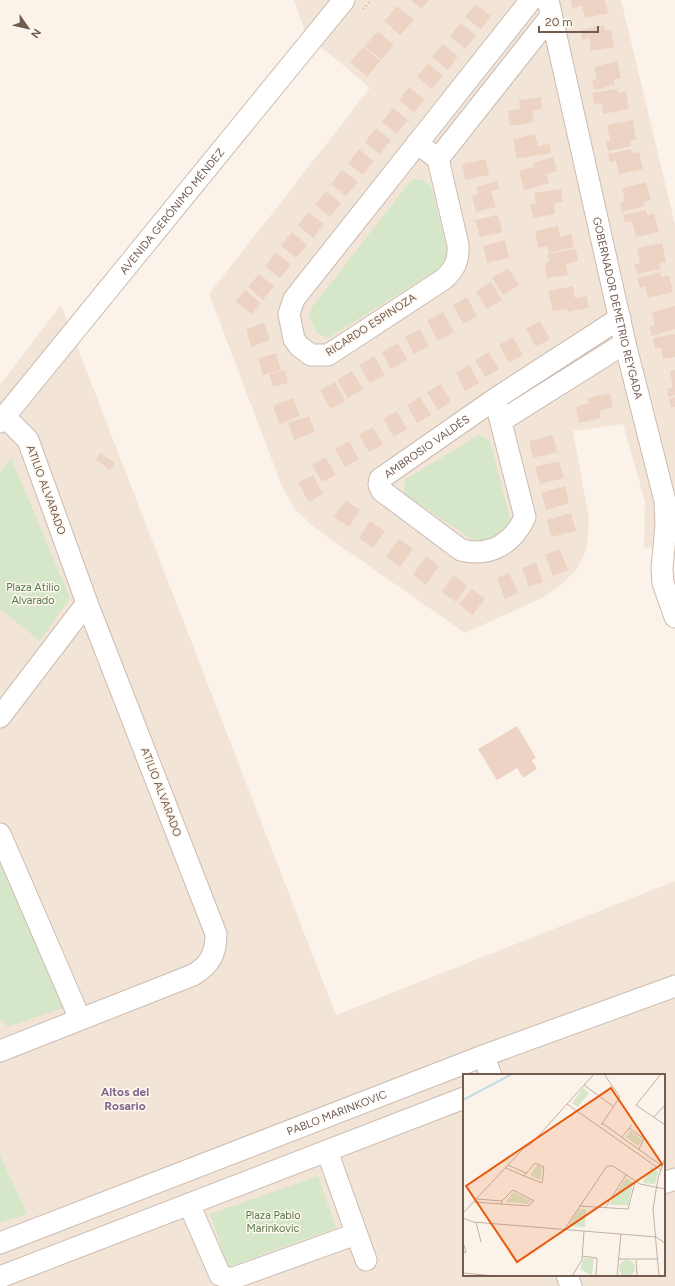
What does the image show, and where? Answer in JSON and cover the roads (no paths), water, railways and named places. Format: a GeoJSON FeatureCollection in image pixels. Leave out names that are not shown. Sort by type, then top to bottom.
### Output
{"type":"FeatureCollection","features":[{"type":"Feature","properties":{"kind":"street","name":"AVENIDA GERÓNIMO MÉNDEZ"},"geometry":{"type":"LineString","coordinates":[[2,419],[344,0]]}},
{"type":"Feature","properties":{"kind":"street","name":"RICARDO ESPINOZA"},"geometry":{"type":"LineString","coordinates":[[438,159],[458,245],[458,253],[454,268],[444,279],[328,355],[320,357],[304,352],[294,339],[289,314],[294,299],[531,0]]}},
{"type":"Feature","properties":{"kind":"street"},"geometry":{"type":"LineString","coordinates":[[417,143],[438,159],[549,8]]}},
{"type":"Feature","properties":{"kind":"street","name":"GOBERNADOR DEMETRIO REYGADA"},"geometry":{"type":"LineString","coordinates":[[549,8],[620,318],[665,501],[666,525],[662,569],[663,583],[675,617]]}},
{"type":"Feature","properties":{"kind":"street","name":"AMBROSIO VALDÉS"},"geometry":{"type":"LineString","coordinates":[[495,399],[525,517],[516,535],[500,547],[480,552],[461,550],[382,483],[495,399],[620,318]]}},
{"type":"Feature","properties":{"kind":"street"},"geometry":{"type":"LineString","coordinates":[[500,421],[626,343]]}},
{"type":"Feature","properties":{"kind":"street","name":"ATILIO ALVARADO"},"geometry":{"type":"LineString","coordinates":[[1,1048],[193,975],[210,962],[216,946],[216,934],[87,602],[28,440],[2,419]]}},
{"type":"Feature","properties":{"kind":"street"},"geometry":{"type":"LineString","coordinates":[[0,717],[87,602]]}},
{"type":"Feature","properties":{"kind":"street"},"geometry":{"type":"LineString","coordinates":[[0,834],[80,1019]]}},
{"type":"Feature","properties":{"kind":"street","name":"PABLO MARINKOVIC"},"geometry":{"type":"LineString","coordinates":[[465,1074],[675,986]]}},
{"type":"Feature","properties":{"kind":"street","name":"PABLO MARINKOVIC"},"geometry":{"type":"LineString","coordinates":[[0,1243],[463,1075]]}},
{"type":"Feature","properties":{"kind":"street"},"geometry":{"type":"LineString","coordinates":[[0,1277],[463,1098]]}},
{"type":"Feature","properties":{"kind":"street"},"geometry":{"type":"LineString","coordinates":[[327,1151],[366,1260]]}},
{"type":"Feature","properties":{"kind":"street"},"geometry":{"type":"LineString","coordinates":[[665,1183],[675,1179]]}},
{"type":"Feature","properties":{"kind":"street"},"geometry":{"type":"LineString","coordinates":[[189,1204],[220,1275],[231,1279],[356,1234]]}},
{"type":"Feature","properties":{"kind":"street"},"geometry":{"type":"LineString","coordinates":[[567,1276],[571,1286]]}},
{"type":"Feature","properties":{"kind":"district","name":"Altos del Rosario"},"geometry":{"type":"Point","coordinates":[125,1099]}},
{"type":"Feature","properties":{"kind":"park label","name":"Plaza Atilio Alvarado"},"geometry":{"type":"Point","coordinates":[33,593]}},
{"type":"Feature","properties":{"kind":"park label","name":"Plaza Pablo Marinkovic"},"geometry":{"type":"Point","coordinates":[273,1221]}}]}
